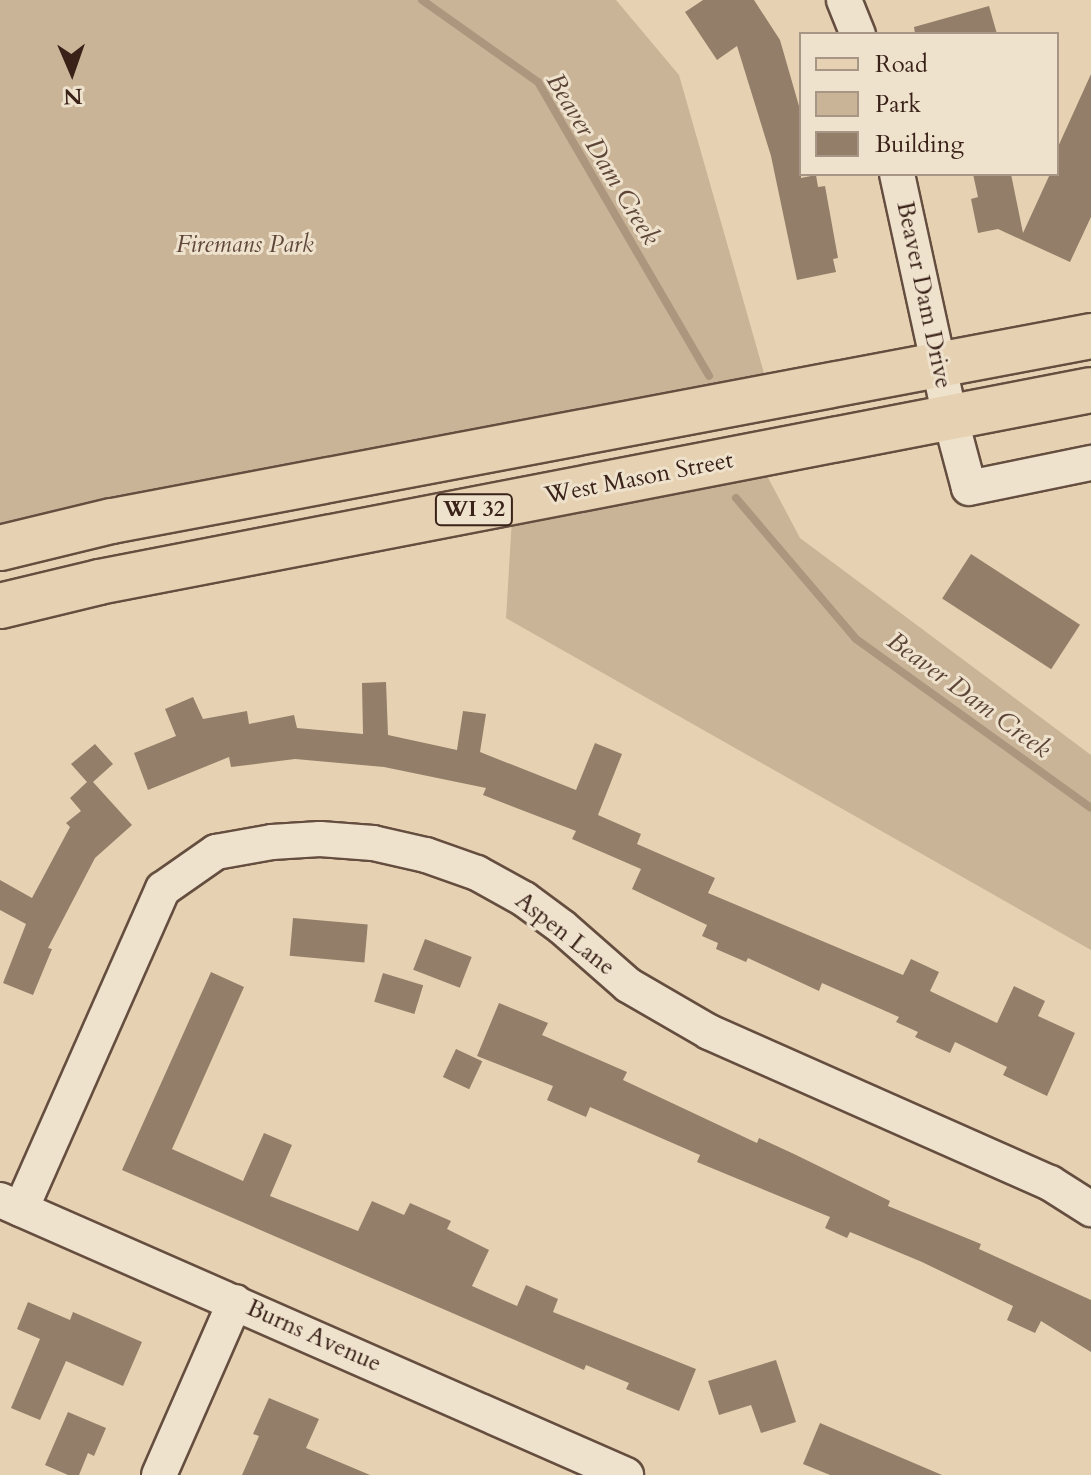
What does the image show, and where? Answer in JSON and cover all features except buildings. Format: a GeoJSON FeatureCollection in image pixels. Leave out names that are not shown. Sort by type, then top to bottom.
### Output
{"type":"FeatureCollection","features":[{"type":"Feature","properties":{"kind":"main road","name":"WI 32"},"geometry":{"type":"LineString","coordinates":[[0,548],[143,515],[770,394],[1091,336]]}},
{"type":"Feature","properties":{"kind":"main road","name":"West Mason Street"},"geometry":{"type":"LineString","coordinates":[[0,606],[99,582],[1091,390]]}},
{"type":"Feature","properties":{"kind":"street"},"geometry":{"type":"LineString","coordinates":[[844,0],[857,32]]}},
{"type":"Feature","properties":{"kind":"street","name":"Beaver Dam Drive"},"geometry":{"type":"LineString","coordinates":[[897,176],[950,417],[969,488],[1091,463]]}},
{"type":"Feature","properties":{"kind":"street","name":"Aspen Lane"},"geometry":{"type":"LineString","coordinates":[[11,1204],[163,889],[216,852],[272,842],[320,839],[386,846],[426,855],[477,873],[524,899],[562,927],[628,985],[709,1032],[1050,1183],[1091,1209]]}},
{"type":"Feature","properties":{"kind":"street","name":"Burns Avenue"},"geometry":{"type":"LineString","coordinates":[[11,1204],[626,1475]]}},
{"type":"Feature","properties":{"kind":"street"},"geometry":{"type":"LineString","coordinates":[[159,1475],[235,1302]]}},
{"type":"Feature","properties":{"kind":"green space","name":"Firemans Park"},"geometry":{"type":"Polygon","coordinates":[[[0,0],[616,0],[679,75],[770,394],[0,548],[0,0]]]}},
{"type":"Feature","properties":{"kind":"green space"},"geometry":{"type":"Polygon","coordinates":[[[756,455],[800,538],[1091,755],[1091,950],[506,618],[513,502],[756,455]]]}},
{"type":"Feature","properties":{"kind":"waterway","name":"Beaver Dam Creek"},"geometry":{"type":"LineString","coordinates":[[422,0],[538,82],[709,376]]}},
{"type":"Feature","properties":{"kind":"waterway","name":"Beaver Dam Creek"},"geometry":{"type":"LineString","coordinates":[[736,498],[856,639],[1091,808]]}}]}
